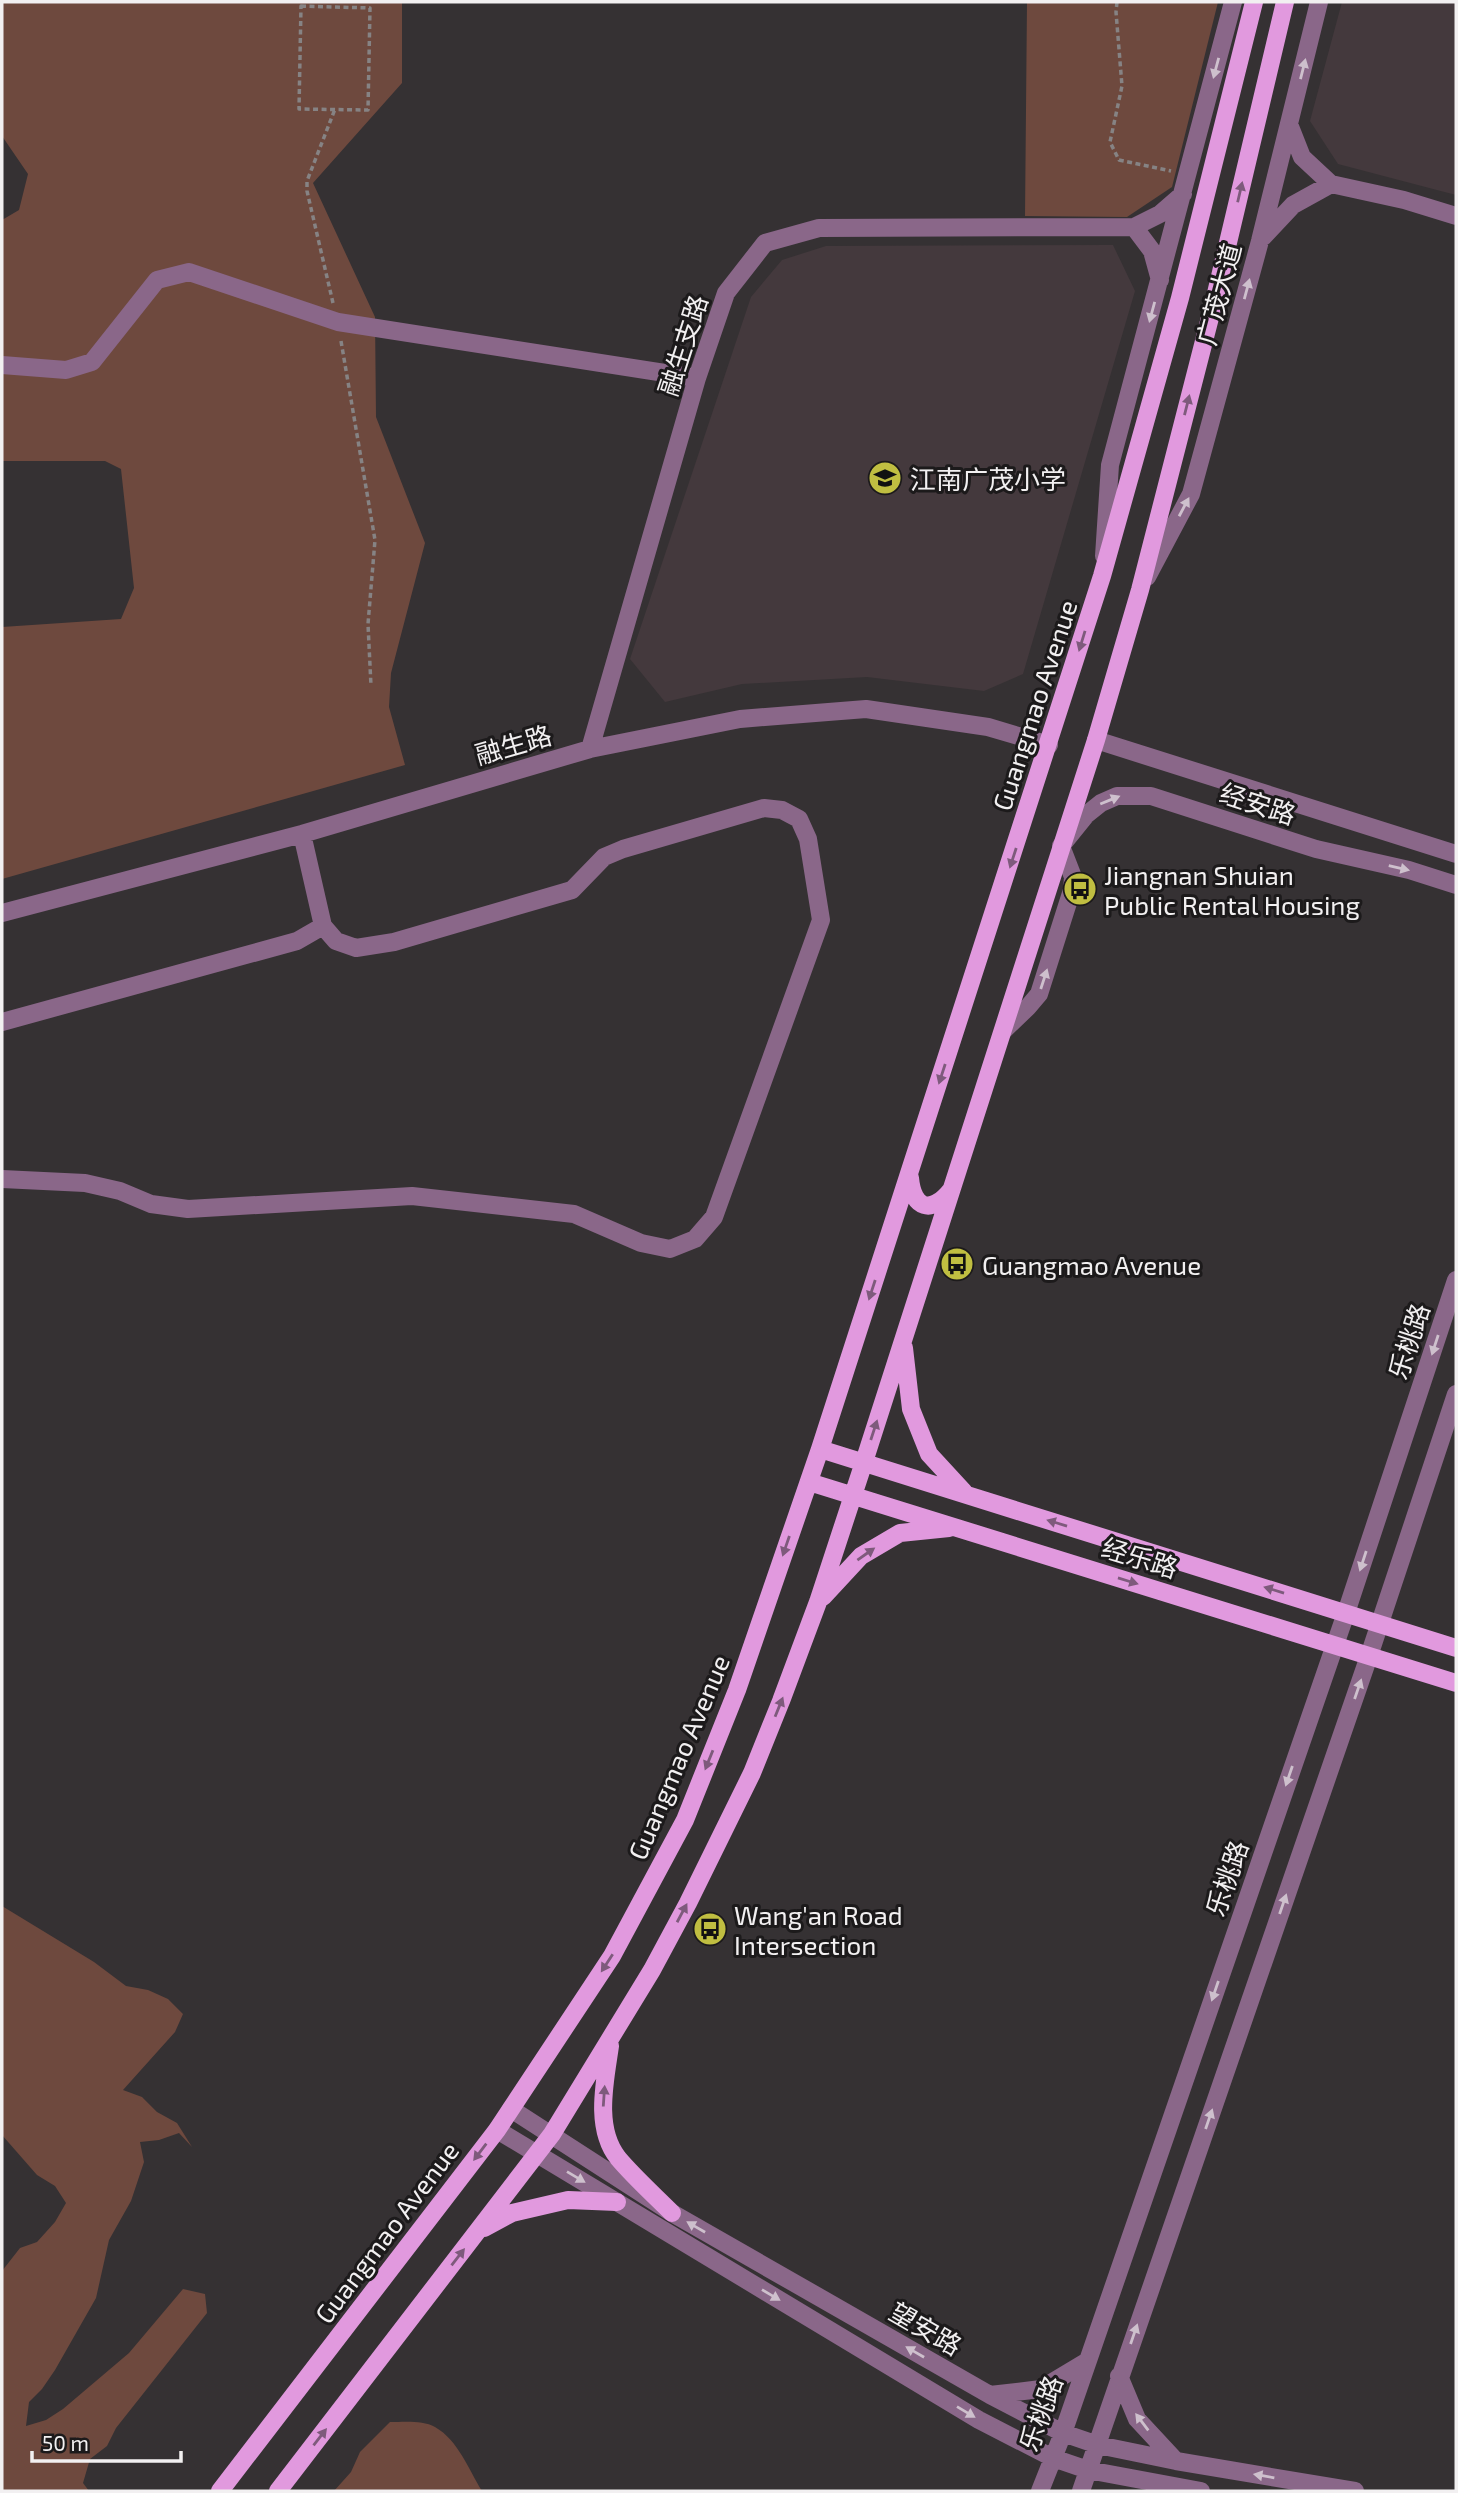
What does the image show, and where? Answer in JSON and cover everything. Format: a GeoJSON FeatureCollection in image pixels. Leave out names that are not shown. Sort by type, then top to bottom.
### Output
{"type":"FeatureCollection","features":[{"type":"Feature","properties":{"kind":"main road","name":"Guangmao Avenue"},"geometry":{"type":"LineString","coordinates":[[220,2491],[497,2130],[612,1956],[685,1820],[737,1690],[820,1449],[1102,576],[1180,298],[1254,2]]}},
{"type":"Feature","properties":{"kind":"main road"},"geometry":{"type":"LineString","coordinates":[[278,2491],[552,2134],[652,1970],[722,1837],[766,1737],[818,1602],[1096,740],[1140,590],[1213,306],[1285,2]]}},
{"type":"Feature","properties":{"kind":"main road"},"geometry":{"type":"LineString","coordinates":[[909,1175],[913,1198],[927,1206],[936,1205],[952,1188]]}},
{"type":"Feature","properties":{"kind":"main road"},"geometry":{"type":"LineString","coordinates":[[903,1341],[911,1409],[929,1454],[966,1494]]}},
{"type":"Feature","properties":{"kind":"main road","name":"经乐路"},"geometry":{"type":"LineString","coordinates":[[820,1449],[1456,1648]]}},
{"type":"Feature","properties":{"kind":"main road","name":"经乐路"},"geometry":{"type":"LineString","coordinates":[[808,1482],[1456,1683]]}},
{"type":"Feature","properties":{"kind":"main road"},"geometry":{"type":"LineString","coordinates":[[818,1602],[861,1556],[900,1533],[957,1528]]}},
{"type":"Feature","properties":{"kind":"main road"},"geometry":{"type":"LineString","coordinates":[[611,2035],[603,2108],[607,2134],[616,2156],[672,2213]]}},
{"type":"Feature","properties":{"kind":"main road"},"geometry":{"type":"LineString","coordinates":[[478,2232],[512,2213],[568,2200],[617,2202]]}},
{"type":"Feature","properties":{"kind":"street"},"geometry":{"type":"LineString","coordinates":[[1102,576],[1110,465],[1161,280],[1178,186],[1233,2]]}},
{"type":"Feature","properties":{"kind":"street","name":"广茂大道"},"geometry":{"type":"LineString","coordinates":[[1140,590],[1191,494],[1260,241],[1319,2]]}},
{"type":"Feature","properties":{"kind":"street"},"geometry":{"type":"LineString","coordinates":[[1289,124],[1302,157],[1331,184],[1404,200],[1456,216]]}},
{"type":"Feature","properties":{"kind":"street"},"geometry":{"type":"LineString","coordinates":[[1260,241],[1293,205],[1331,184]]}},
{"type":"Feature","properties":{"kind":"street"},"geometry":{"type":"LineString","coordinates":[[1161,280],[1152,251],[1134,228],[1160,214],[1178,186]]}},
{"type":"Feature","properties":{"kind":"street","name":"融生支路"},"geometry":{"type":"LineString","coordinates":[[590,749],[697,378],[726,293],[765,243],[819,228],[1134,228]]}},
{"type":"Feature","properties":{"kind":"street"},"geometry":{"type":"LineString","coordinates":[[2,365],[66,370],[92,362],[157,280],[189,272],[338,322],[697,378]]}},
{"type":"Feature","properties":{"kind":"street","name":"融生路"},"geometry":{"type":"LineString","coordinates":[[2,913],[302,834],[590,749],[740,719],[866,709],[988,727],[1049,745]]}},
{"type":"Feature","properties":{"kind":"street","name":"经安路"},"geometry":{"type":"LineString","coordinates":[[1096,740],[1456,853]]}},
{"type":"Feature","properties":{"kind":"street","name":"经安路"},"geometry":{"type":"LineString","coordinates":[[1061,846],[1086,815],[1101,803],[1117,796],[1151,796],[1316,849],[1409,870],[1456,885]]}},
{"type":"Feature","properties":{"kind":"street"},"geometry":{"type":"LineString","coordinates":[[2,1179],[85,1183],[120,1191],[151,1204],[188,1209],[412,1196],[574,1214],[641,1243],[670,1249],[695,1239],[714,1217],[821,920],[808,839],[799,820],[782,810],[764,808],[604,857],[572,890],[394,942],[356,948],[336,941],[323,926],[302,834]]}},
{"type":"Feature","properties":{"kind":"street"},"geometry":{"type":"LineString","coordinates":[[2,1023],[297,941],[312,935],[323,926]]}},
{"type":"Feature","properties":{"kind":"street","name":"乐桃路"},"geometry":{"type":"LineString","coordinates":[[1040,2491],[1063,2433],[1335,1646],[1456,1280]]}},
{"type":"Feature","properties":{"kind":"street"},"geometry":{"type":"LineString","coordinates":[[1081,2491],[1370,1656],[1455,1400]]}},
{"type":"Feature","properties":{"kind":"street","name":"望安路"},"geometry":{"type":"LineString","coordinates":[[511,2109],[672,2213],[990,2395],[1063,2433],[1098,2445],[1176,2461],[1355,2491]]}},
{"type":"Feature","properties":{"kind":"street","name":"望安路"},"geometry":{"type":"LineString","coordinates":[[497,2130],[979,2420],[1052,2458],[1088,2470],[1201,2491]]}},
{"type":"Feature","properties":{"kind":"street"},"geometry":{"type":"LineString","coordinates":[[990,2395],[1041,2389],[1086,2362]]}},
{"type":"Feature","properties":{"kind":"street"},"geometry":{"type":"LineString","coordinates":[[1119,2375],[1137,2418],[1176,2461]]}},
{"type":"Feature","properties":{"kind":"path"},"geometry":{"type":"LineString","coordinates":[[1117,2],[1122,86],[1110,142],[1119,160],[1175,172],[1178,186]]}},
{"type":"Feature","properties":{"kind":"path"},"geometry":{"type":"LineString","coordinates":[[301,6],[370,8],[368,110],[335,110],[299,109],[301,6]]}},
{"type":"Feature","properties":{"kind":"path"},"geometry":{"type":"LineString","coordinates":[[335,110],[307,181],[307,191],[338,322],[375,540],[368,624],[370,686]]}},
{"type":"Feature","properties":{"kind":"shaded area"},"geometry":{"type":"Polygon","coordinates":[[[2,2],[402,2],[402,83],[313,183],[375,317],[376,417],[425,543],[391,673],[389,707],[405,765],[2,879],[2,627],[121,619],[134,588],[121,469],[105,461],[2,461],[2,220],[19,210],[28,174],[2,136],[2,2]]]}},
{"type":"Feature","properties":{"kind":"shaded area"},"geometry":{"type":"Polygon","coordinates":[[[1027,2],[1218,2],[1172,187],[1127,217],[1025,216],[1027,2]]]}},
{"type":"Feature","properties":{"kind":"shaded area"},"geometry":{"type":"Polygon","coordinates":[[[1342,2],[1456,2],[1456,195],[1338,164],[1310,121],[1342,2]]]}},
{"type":"Feature","properties":{"kind":"shaded area","name":"江南广茂小学"},"geometry":{"type":"Polygon","coordinates":[[[1113,245],[1135,291],[1023,674],[984,691],[867,677],[742,684],[665,702],[630,659],[751,297],[782,260],[826,246],[1113,245]]]}},
{"type":"Feature","properties":{"kind":"shaded area"},"geometry":{"type":"Polygon","coordinates":[[[2,1906],[94,1962],[126,1986],[148,1990],[168,1999],[183,2014],[175,2032],[123,2090],[142,2097],[157,2112],[177,2123],[192,2147],[179,2133],[159,2140],[140,2142],[144,2162],[131,2201],[109,2240],[96,2298],[55,2370],[29,2402],[26,2426],[46,2420],[63,2409],[129,2353],[183,2289],[205,2294],[207,2313],[116,2428],[107,2446],[90,2459],[83,2483],[89,2491],[2,2491],[2,2271],[20,2248],[37,2242],[55,2222],[66,2203],[55,2186],[37,2175],[2,2135],[2,1906]]]}},
{"type":"Feature","properties":{"kind":"shaded area"},"geometry":{"type":"Polygon","coordinates":[[[390,2422],[425,2423],[443,2433],[457,2447],[482,2491],[334,2491],[351,2472],[360,2452],[390,2422]]]}},
{"type":"Feature","properties":{"kind":"place","name":"江南广茂小学"},"geometry":{"type":"Point","coordinates":[885,478]}},
{"type":"Feature","properties":{"kind":"place","name":"Jiangnan Shuian Public Rental Housing"},"geometry":{"type":"Point","coordinates":[1080,889]}},
{"type":"Feature","properties":{"kind":"place","name":"Guangmao Avenue"},"geometry":{"type":"Point","coordinates":[957,1264]}},
{"type":"Feature","properties":{"kind":"place","name":"Wang'an Road Intersection"},"geometry":{"type":"Point","coordinates":[710,1929]}}]}
